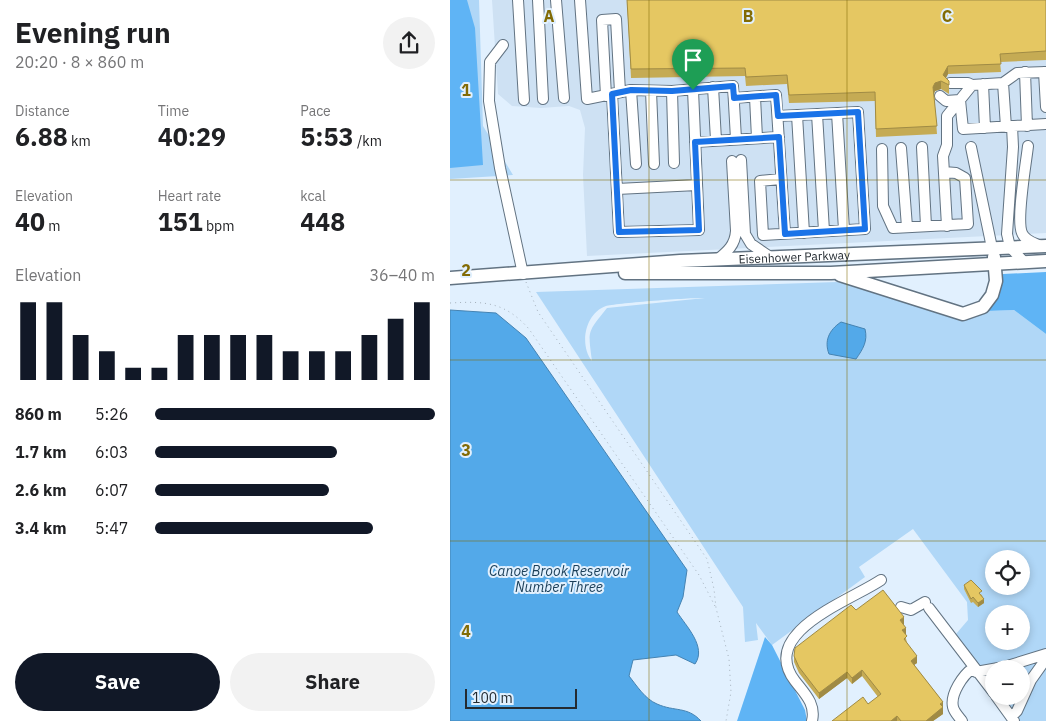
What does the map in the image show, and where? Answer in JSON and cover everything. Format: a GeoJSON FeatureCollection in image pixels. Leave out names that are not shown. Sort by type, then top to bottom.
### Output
{"type":"FeatureCollection","features":[{"type":"Feature","properties":{"kind":"main road","name":"Eisenhower Parkway"},"geometry":{"type":"LineString","coordinates":[[450,278],[717,260],[1044,246]]}},
{"type":"Feature","properties":{"kind":"main road"},"geometry":{"type":"LineString","coordinates":[[830,272],[962,314],[977,310],[992,295],[996,281],[996,263],[992,248]]}},
{"type":"Feature","properties":{"kind":"main road","name":"Eisenhower Parkway"},"geometry":{"type":"LineString","coordinates":[[543,273],[830,272],[1046,261]]}},
{"type":"Feature","properties":{"kind":"lane"},"geometry":{"type":"LineString","coordinates":[[518,0],[524,100]]}},
{"type":"Feature","properties":{"kind":"lane"},"geometry":{"type":"LineString","coordinates":[[538,0],[543,99]]}},
{"type":"Feature","properties":{"kind":"lane"},"geometry":{"type":"LineString","coordinates":[[556,0],[564,98]]}},
{"type":"Feature","properties":{"kind":"lane"},"geometry":{"type":"LineString","coordinates":[[580,0],[587,99],[631,90],[672,91],[733,86],[736,139]]}},
{"type":"Feature","properties":{"kind":"lane"},"geometry":{"type":"LineString","coordinates":[[612,94],[616,19],[602,20],[612,94],[619,232],[699,230],[693,90]]}},
{"type":"Feature","properties":{"kind":"lane"},"geometry":{"type":"LineString","coordinates":[[503,45],[490,62],[489,101],[500,168],[523,274]]}},
{"type":"Feature","properties":{"kind":"lane"},"geometry":{"type":"LineString","coordinates":[[1025,72],[1027,126]]}},
{"type":"Feature","properties":{"kind":"lane"},"geometry":{"type":"LineString","coordinates":[[950,84],[1003,83],[1017,73],[1045,72],[1046,107]]}},
{"type":"Feature","properties":{"kind":"lane"},"geometry":{"type":"LineString","coordinates":[[1003,83],[1013,147],[1007,234],[1010,247],[1024,262]]}},
{"type":"Feature","properties":{"kind":"lane"},"geometry":{"type":"LineString","coordinates":[[983,84],[985,128]]}},
{"type":"Feature","properties":{"kind":"lane"},"geometry":{"type":"LineString","coordinates":[[947,226],[943,156],[947,145],[947,116],[972,85]]}},
{"type":"Feature","properties":{"kind":"lane"},"geometry":{"type":"LineString","coordinates":[[713,87],[716,140]]}},
{"type":"Feature","properties":{"kind":"lane"},"geometry":{"type":"LineString","coordinates":[[631,90],[636,164]]}},
{"type":"Feature","properties":{"kind":"lane"},"geometry":{"type":"LineString","coordinates":[[651,91],[654,164]]}},
{"type":"Feature","properties":{"kind":"lane"},"geometry":{"type":"LineString","coordinates":[[672,91],[674,163]]}},
{"type":"Feature","properties":{"kind":"lane"},"geometry":{"type":"LineString","coordinates":[[734,98],[776,95],[785,234]]}},
{"type":"Feature","properties":{"kind":"lane"},"geometry":{"type":"LineString","coordinates":[[940,96],[946,101],[960,100]]}},
{"type":"Feature","properties":{"kind":"lane"},"geometry":{"type":"LineString","coordinates":[[755,97],[757,138]]}},
{"type":"Feature","properties":{"kind":"lane"},"geometry":{"type":"LineString","coordinates":[[960,100],[963,129],[1046,124]]}},
{"type":"Feature","properties":{"kind":"lane"},"geometry":{"type":"LineString","coordinates":[[778,116],[858,112],[865,229],[763,235],[760,181],[781,179]]}},
{"type":"Feature","properties":{"kind":"lane"},"geometry":{"type":"LineString","coordinates":[[837,113],[844,230]]}},
{"type":"Feature","properties":{"kind":"lane"},"geometry":{"type":"LineString","coordinates":[[817,114],[824,232]]}},
{"type":"Feature","properties":{"kind":"lane"},"geometry":{"type":"LineString","coordinates":[[797,115],[804,233]]}},
{"type":"Feature","properties":{"kind":"lane"},"geometry":{"type":"LineString","coordinates":[[695,142],[779,137]]}},
{"type":"Feature","properties":{"kind":"lane"},"geometry":{"type":"LineString","coordinates":[[1028,146],[1020,220],[1022,234],[1030,242],[1044,246]]}},
{"type":"Feature","properties":{"kind":"lane"},"geometry":{"type":"LineString","coordinates":[[922,147],[926,226]]}},
{"type":"Feature","properties":{"kind":"lane"},"geometry":{"type":"LineString","coordinates":[[972,147],[992,248]]}},
{"type":"Feature","properties":{"kind":"lane"},"geometry":{"type":"LineString","coordinates":[[901,148],[907,227]]}},
{"type":"Feature","properties":{"kind":"lane"},"geometry":{"type":"LineString","coordinates":[[882,149],[884,206],[893,228],[968,224],[965,178],[956,173],[944,172]]}},
{"type":"Feature","properties":{"kind":"lane"},"geometry":{"type":"LineString","coordinates":[[717,260],[728,252],[735,242],[736,160],[745,234],[751,244],[770,258]]}},
{"type":"Feature","properties":{"kind":"lane"},"geometry":{"type":"LineString","coordinates":[[618,189],[697,184]]}},
{"type":"Feature","properties":{"kind":"lane"},"geometry":{"type":"LineString","coordinates":[[812,721],[812,706],[787,669],[785,655],[787,647],[796,635],[824,613],[881,580]]}},
{"type":"Feature","properties":{"kind":"lane"},"geometry":{"type":"LineString","coordinates":[[901,607],[912,610],[927,605],[985,682]]}},
{"type":"Feature","properties":{"kind":"lane"},"geometry":{"type":"LineString","coordinates":[[962,721],[954,711],[953,699],[962,678],[975,670],[1004,667],[1046,654]]}},
{"type":"Feature","properties":{"kind":"lane"},"geometry":{"type":"LineString","coordinates":[[1002,705],[1013,719],[1031,680],[1046,659]]}},
{"type":"Feature","properties":{"kind":"path"},"geometry":{"type":"LineString","coordinates":[[523,274],[538,312],[699,544],[711,574],[716,608],[729,659],[731,692],[726,721]]}},
{"type":"Feature","properties":{"kind":"path"},"geometry":{"type":"LineString","coordinates":[[450,303],[484,303],[509,310],[529,330],[694,568],[716,608]]}},
{"type":"Feature","properties":{"kind":"shaded area"},"geometry":{"type":"Polygon","coordinates":[[[450,0],[479,0],[483,126],[513,175],[450,179],[450,0]]]}},
{"type":"Feature","properties":{"kind":"shaded area"},"geometry":{"type":"Polygon","coordinates":[[[450,0],[467,0],[475,28],[483,165],[450,168],[450,0]]]}},
{"type":"Feature","properties":{"kind":"shaded area"},"geometry":{"type":"Polygon","coordinates":[[[492,0],[1046,0],[1046,233],[587,256],[583,175],[585,128],[580,110],[569,106],[541,108],[512,106],[498,94],[492,0]]]}},
{"type":"Feature","properties":{"kind":"shaded area"},"geometry":{"type":"Polygon","coordinates":[[[1046,272],[1046,334],[1014,310],[987,311],[1003,274],[1046,272]]]}},
{"type":"Feature","properties":{"kind":"shaded area"},"geometry":{"type":"Polygon","coordinates":[[[837,282],[869,289],[952,318],[987,311],[1014,310],[1046,334],[1046,721],[1018,721],[1007,705],[1030,705],[1030,660],[985,660],[985,674],[956,634],[968,620],[967,602],[913,529],[859,567],[865,577],[772,645],[756,623],[758,640],[745,642],[743,607],[536,292],[837,282]],[[705,298],[656,300],[606,306],[593,315],[586,330],[586,347],[592,361],[590,332],[607,308],[705,298]]]}},
{"type":"Feature","properties":{"kind":"shaded area"},"geometry":{"type":"Polygon","coordinates":[[[765,637],[772,645],[805,710],[807,721],[737,721],[765,637]]]}},
{"type":"Feature","properties":{"kind":"water","name":"Canoe Brook Reservoir Number Three"},"geometry":{"type":"Polygon","coordinates":[[[450,310],[496,313],[526,338],[687,570],[683,597],[677,612],[697,644],[699,651],[695,664],[676,655],[633,660],[629,676],[653,702],[686,711],[701,721],[450,721],[450,310]]]}},
{"type":"Feature","properties":{"kind":"water"},"geometry":{"type":"Polygon","coordinates":[[[841,322],[865,329],[864,345],[856,359],[829,354],[827,340],[833,329],[841,322]]]}},
{"type":"Feature","properties":{"kind":"building"},"geometry":{"type":"Polygon","coordinates":[[[627,0],[1046,0],[1046,51],[1000,54],[1001,64],[948,66],[943,75],[949,81],[949,85],[941,81],[935,83],[933,87],[937,126],[876,129],[875,92],[789,95],[787,75],[746,77],[745,68],[631,69],[627,0]]]}},
{"type":"Feature","properties":{"kind":"building"},"geometry":{"type":"Polygon","coordinates":[[[971,580],[982,591],[979,593],[984,599],[978,603],[973,597],[971,599],[964,585],[971,580]]]}},
{"type":"Feature","properties":{"kind":"building"},"geometry":{"type":"Polygon","coordinates":[[[883,590],[904,617],[900,620],[906,628],[902,630],[907,636],[904,639],[917,656],[911,661],[943,702],[940,704],[943,707],[926,721],[901,721],[897,716],[891,721],[832,721],[863,697],[868,704],[881,694],[862,670],[852,678],[847,672],[819,693],[799,667],[794,656],[795,648],[851,605],[856,610],[883,590]]]}},
{"type":"Feature","properties":{"kind":"route"},"geometry":{"type":"LineString","coordinates":[[733,86],[734,98],[776,95],[778,116],[858,112],[865,229],[785,234],[779,137],[695,142],[699,230],[619,232],[612,94],[631,90],[693,90],[733,86]]}}]}
